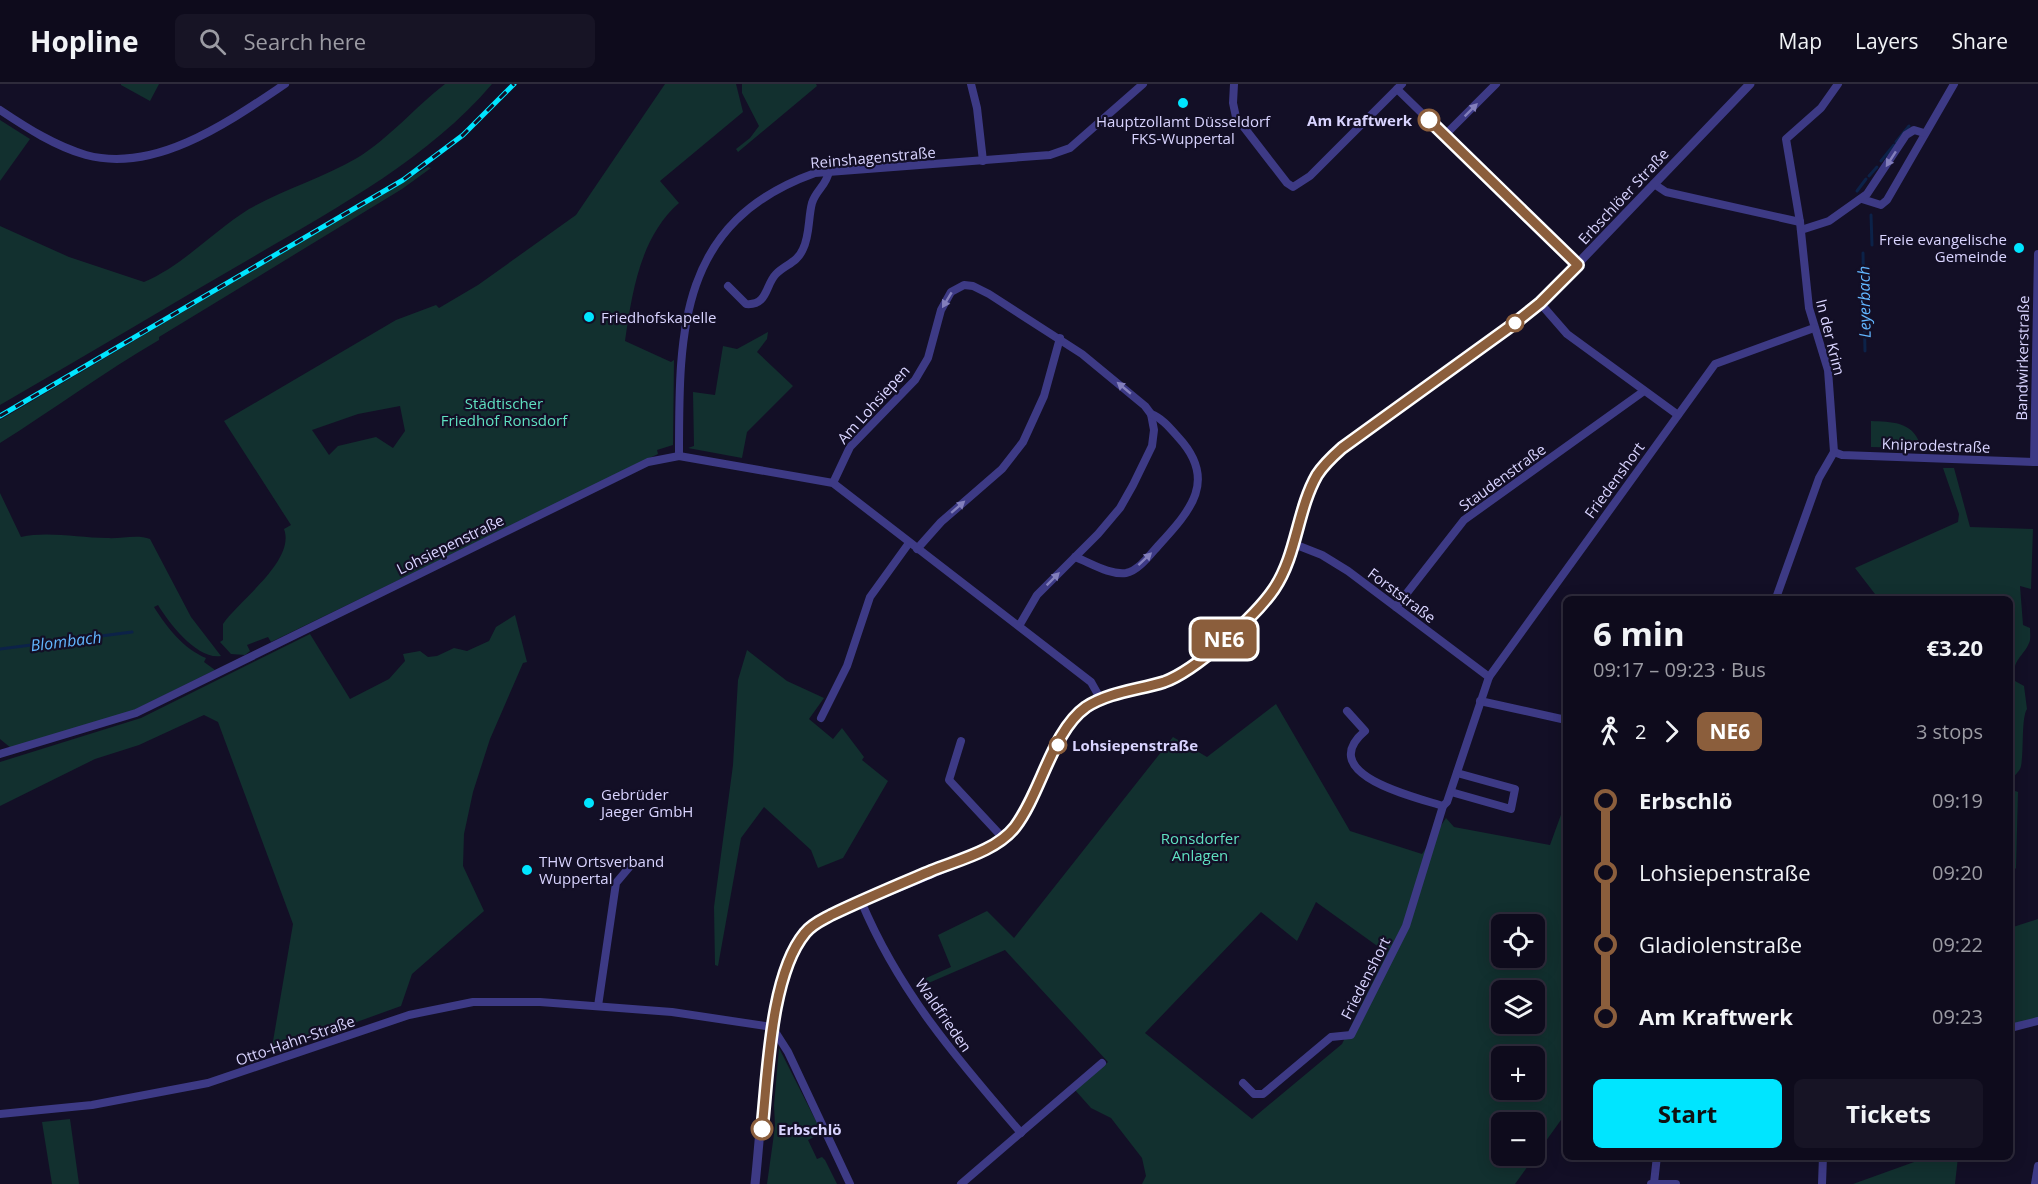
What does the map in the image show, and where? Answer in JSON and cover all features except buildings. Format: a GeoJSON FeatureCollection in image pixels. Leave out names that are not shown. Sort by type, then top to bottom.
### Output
{"type":"FeatureCollection","features":[{"type":"Feature","properties":{"kind":"street"},"geometry":{"type":"LineString","coordinates":[[0,110],[53,143],[87,155],[114,159],[135,158],[161,151],[212,129],[285,84]]}},
{"type":"Feature","properties":{"kind":"street"},"geometry":{"type":"LineString","coordinates":[[971,84],[977,108],[982,161]]}},
{"type":"Feature","properties":{"kind":"street","name":"Reinshagenstraße"},"geometry":{"type":"LineString","coordinates":[[679,456],[680,369],[689,305],[703,263],[719,239],[752,208],[790,182],[815,173],[1050,155],[1070,148],[1143,84]]}},
{"type":"Feature","properties":{"kind":"street"},"geometry":{"type":"LineString","coordinates":[[1234,84],[1233,103],[1236,117],[1287,183],[1293,187],[1299,185],[1400,87],[1445,135],[1578,265]]}},
{"type":"Feature","properties":{"kind":"street"},"geometry":{"type":"LineString","coordinates":[[1445,135],[1496,84]]}},
{"type":"Feature","properties":{"kind":"street","name":"Erbschlöer Straße"},"geometry":{"type":"LineString","coordinates":[[755,1184],[772,1027],[786,970],[804,934],[816,923],[861,901],[979,852],[1003,838],[1014,828],[1027,809],[1072,720],[1084,708],[1100,699],[1166,681],[1203,659],[1274,589],[1294,544],[1317,475],[1342,448],[1466,360],[1540,303],[1750,84]]}},
{"type":"Feature","properties":{"kind":"street","name":"In der Krim"},"geometry":{"type":"LineString","coordinates":[[1834,452],[1828,370],[1814,328],[1805,282],[1800,226],[1786,139],[1821,108],[1838,84]]}},
{"type":"Feature","properties":{"kind":"street"},"geometry":{"type":"LineString","coordinates":[[1862,199],[1881,205],[1892,192],[1954,84]]}},
{"type":"Feature","properties":{"kind":"street"},"geometry":{"type":"LineString","coordinates":[[1654,184],[1666,192],[1800,226],[1828,221],[1848,205],[1862,199],[1906,135],[1914,130],[1924,133]]}},
{"type":"Feature","properties":{"kind":"street"},"geometry":{"type":"LineString","coordinates":[[728,286],[746,304],[757,303],[766,295],[775,275],[796,260],[803,248],[812,203],[827,182],[829,171]]}},
{"type":"Feature","properties":{"kind":"street","name":"Bandwirkerstraße"},"geometry":{"type":"LineString","coordinates":[[2036,462],[2038,254]]}},
{"type":"Feature","properties":{"kind":"street","name":"Am Lohsiepen"},"geometry":{"type":"LineString","coordinates":[[833,483],[850,447],[915,380],[928,358],[945,299],[956,288],[973,286],[1060,338],[1126,390],[1170,429],[1197,461],[1200,475],[1191,503],[1167,536],[1130,572],[1115,574],[1075,556]]}},
{"type":"Feature","properties":{"kind":"street"},"geometry":{"type":"LineString","coordinates":[[1540,303],[1567,334],[1678,415]]}},
{"type":"Feature","properties":{"kind":"street","name":"Friedenshort"},"geometry":{"type":"LineString","coordinates":[[1243,1083],[1254,1094],[1263,1094],[1330,1038],[1352,1035],[1406,926],[1443,806],[1451,792],[1489,677],[1715,364],[1814,328]]}},
{"type":"Feature","properties":{"kind":"street"},"geometry":{"type":"LineString","coordinates":[[918,549],[941,522],[1002,469],[1023,442],[1044,396],[1060,338]]}},
{"type":"Feature","properties":{"kind":"street","name":"Staudenstraße"},"geometry":{"type":"LineString","coordinates":[[1396,607],[1464,520],[1644,391]]}},
{"type":"Feature","properties":{"kind":"street"},"geometry":{"type":"LineString","coordinates":[[1019,626],[1037,594],[1120,508],[1152,446],[1154,430],[1151,414]]}},
{"type":"Feature","properties":{"kind":"street"},"geometry":{"type":"LineString","coordinates":[[1777,596],[1819,478],[1834,452]]}},
{"type":"Feature","properties":{"kind":"street","name":"Kniprodestraße"},"geometry":{"type":"LineString","coordinates":[[1834,452],[1842,455],[2036,462]]}},
{"type":"Feature","properties":{"kind":"street","name":"Lohsiepenstraße"},"geometry":{"type":"LineString","coordinates":[[0,754],[136,713],[648,462],[679,456],[833,483],[1091,682],[1100,699]]}},
{"type":"Feature","properties":{"kind":"street"},"geometry":{"type":"LineString","coordinates":[[821,718],[847,666],[870,597],[909,543]]}},
{"type":"Feature","properties":{"kind":"street","name":"Forststraße"},"geometry":{"type":"LineString","coordinates":[[1294,544],[1322,555],[1489,677]]}},
{"type":"Feature","properties":{"kind":"street"},"geometry":{"type":"LineString","coordinates":[[1480,701],[1563,719]]}},
{"type":"Feature","properties":{"kind":"street"},"geometry":{"type":"LineString","coordinates":[[1347,711],[1365,731],[1353,741],[1350,753],[1351,759],[1366,777],[1378,785],[1443,806]]}},
{"type":"Feature","properties":{"kind":"street"},"geometry":{"type":"LineString","coordinates":[[961,741],[949,780],[1003,838]]}},
{"type":"Feature","properties":{"kind":"street"},"geometry":{"type":"LineString","coordinates":[[1451,792],[1511,809],[1515,789],[1457,773]]}},
{"type":"Feature","properties":{"kind":"street"},"geometry":{"type":"LineString","coordinates":[[598,1006],[616,883],[632,864]]}},
{"type":"Feature","properties":{"kind":"street","name":"Waldfrieden"},"geometry":{"type":"LineString","coordinates":[[861,901],[890,964],[945,1045],[1021,1133]]}},
{"type":"Feature","properties":{"kind":"street","name":"Otto-Hahn-Straße"},"geometry":{"type":"LineString","coordinates":[[0,1114],[92,1105],[208,1083],[409,1016],[453,1005],[509,1000],[598,1006],[709,1016],[772,1027]]}},
{"type":"Feature","properties":{"kind":"street"},"geometry":{"type":"LineString","coordinates":[[2013,1027],[2038,1021]]}},
{"type":"Feature","properties":{"kind":"street"},"geometry":{"type":"LineString","coordinates":[[772,1027],[788,1052],[850,1184]]}},
{"type":"Feature","properties":{"kind":"street"},"geometry":{"type":"LineString","coordinates":[[961,1184],[1102,1063]]}},
{"type":"Feature","properties":{"kind":"street"},"geometry":{"type":"LineString","coordinates":[[1656,1160],[1652,1183],[1676,1184]]}},
{"type":"Feature","properties":{"kind":"street"},"geometry":{"type":"LineString","coordinates":[[1822,1184],[1823,1160]]}},
{"type":"Feature","properties":{"kind":"street"},"geometry":{"type":"LineString","coordinates":[[2035,1184],[2038,1172]]}},
{"type":"Feature","properties":{"kind":"green space"},"geometry":{"type":"Polygon","coordinates":[[[121,84],[159,84],[150,101],[121,85],[121,84]]]}},
{"type":"Feature","properties":{"kind":"green space"},"geometry":{"type":"Polygon","coordinates":[[[445,84],[492,84],[441,135],[352,198],[0,405],[0,226],[69,257],[144,282],[172,267],[249,209],[357,158],[445,84]]]}},
{"type":"Feature","properties":{"kind":"green space","name":"Städtischer Friedhof Ronsdorf"},"geometry":{"type":"Polygon","coordinates":[[[665,84],[736,84],[743,112],[660,181],[679,203],[655,232],[640,267],[631,304],[625,341],[671,362],[674,360],[673,445],[657,450],[658,454],[271,642],[268,637],[247,645],[250,651],[245,655],[231,654],[220,642],[223,640],[223,624],[274,567],[282,554],[285,541],[284,529],[291,525],[224,421],[396,320],[436,305],[439,308],[478,285],[576,215],[665,84]],[[400,406],[358,414],[312,430],[329,455],[338,446],[376,437],[393,448],[405,431],[400,406]]]}},
{"type":"Feature","properties":{"kind":"green space"},"geometry":{"type":"Polygon","coordinates":[[[742,84],[816,84],[817,86],[738,152],[736,149],[750,138],[759,126],[742,93],[742,84]]]}},
{"type":"Feature","properties":{"kind":"green space"},"geometry":{"type":"Polygon","coordinates":[[[0,120],[30,139],[0,181],[0,120]]]}},
{"type":"Feature","properties":{"kind":"green space"},"geometry":{"type":"Polygon","coordinates":[[[428,167],[431,168],[402,189],[159,337],[159,340],[0,443],[0,420],[428,167]]]}},
{"type":"Feature","properties":{"kind":"green space"},"geometry":{"type":"Polygon","coordinates":[[[768,332],[767,339],[757,352],[793,386],[747,432],[742,458],[688,448],[694,446],[693,392],[715,395],[723,346],[737,349],[768,332]]]}},
{"type":"Feature","properties":{"kind":"green space"},"geometry":{"type":"Polygon","coordinates":[[[1871,421],[1900,424],[1912,431],[1920,444],[1910,448],[1871,447],[1871,421]]]}},
{"type":"Feature","properties":{"kind":"green space"},"geometry":{"type":"Polygon","coordinates":[[[1943,468],[1954,468],[1970,527],[2033,529],[2031,589],[2020,586],[2023,625],[2030,628],[2030,640],[2014,668],[2015,681],[2024,686],[2027,709],[2024,720],[2021,766],[2013,777],[2013,596],[1868,596],[1875,594],[1855,568],[1958,522],[1959,514],[1943,468]]]}},
{"type":"Feature","properties":{"kind":"green space"},"geometry":{"type":"Polygon","coordinates":[[[0,493],[21,537],[53,535],[150,539],[191,617],[221,656],[212,656],[193,646],[176,630],[158,605],[154,607],[177,637],[190,649],[206,658],[204,662],[215,670],[132,711],[11,748],[0,739],[0,493]]]}},
{"type":"Feature","properties":{"kind":"green space"},"geometry":{"type":"Polygon","coordinates":[[[515,615],[527,662],[523,663],[490,739],[473,792],[464,834],[463,866],[484,911],[412,974],[401,1006],[271,1053],[293,924],[218,722],[204,715],[139,745],[95,759],[0,806],[0,762],[141,718],[310,634],[350,699],[389,679],[405,661],[403,654],[420,651],[428,657],[437,656],[454,648],[467,651],[489,641],[496,627],[515,615]]]}},
{"type":"Feature","properties":{"kind":"green space"},"geometry":{"type":"Polygon","coordinates":[[[747,650],[787,681],[824,698],[809,719],[833,739],[842,728],[864,757],[862,760],[888,781],[843,858],[818,868],[811,850],[764,807],[741,838],[718,966],[715,965],[714,907],[733,765],[738,680],[747,650]]]}},
{"type":"Feature","properties":{"kind":"green space","name":"Ronsdorfer Anlagen"},"geometry":{"type":"Polygon","coordinates":[[[1276,704],[1350,831],[1422,854],[1446,818],[1454,827],[1550,845],[1563,809],[1563,1117],[1545,1142],[1545,1112],[1491,1112],[1491,1166],[1528,1166],[1515,1184],[1142,1184],[1146,1176],[1142,1158],[1111,1118],[1091,1108],[1075,1090],[1108,1062],[1005,950],[917,988],[915,983],[951,967],[938,935],[987,911],[1014,938],[1173,737],[1207,757],[1276,704]],[[1316,902],[1297,941],[1261,912],[1145,1033],[1252,1119],[1342,1044],[1387,953],[1316,902]]]}},
{"type":"Feature","properties":{"kind":"green space"},"geometry":{"type":"Polygon","coordinates":[[[2013,790],[2018,792],[2016,868],[2013,871],[2013,790]]]}},
{"type":"Feature","properties":{"kind":"green space"},"geometry":{"type":"Polygon","coordinates":[[[2038,919],[2038,1018],[2013,1025],[2013,927],[2038,919]]]}},
{"type":"Feature","properties":{"kind":"green space"},"geometry":{"type":"Polygon","coordinates":[[[779,1048],[822,1133],[808,1140],[817,1159],[822,1157],[825,1160],[837,1184],[767,1184],[775,1127],[774,1105],[779,1048]]]}},
{"type":"Feature","properties":{"kind":"green space"},"geometry":{"type":"Polygon","coordinates":[[[70,1119],[79,1184],[52,1184],[42,1122],[70,1119]]]}},
{"type":"Feature","properties":{"kind":"green space"},"geometry":{"type":"Polygon","coordinates":[[[1920,1160],[1958,1160],[1955,1184],[1853,1184],[1920,1160]]]}},
{"type":"Feature","properties":{"kind":"waterway","name":"Leyerbach"},"geometry":{"type":"LineString","coordinates":[[1896,142],[1909,126]]}},
{"type":"Feature","properties":{"kind":"waterway","name":"Leyerbach"},"geometry":{"type":"LineString","coordinates":[[1881,161],[1894,145]]}},
{"type":"Feature","properties":{"kind":"waterway","name":"Leyerbach"},"geometry":{"type":"LineString","coordinates":[[1869,176],[1877,167]]}},
{"type":"Feature","properties":{"kind":"waterway","name":"Leyerbach"},"geometry":{"type":"LineString","coordinates":[[1857,191],[1866,179]]}},
{"type":"Feature","properties":{"kind":"waterway","name":"Leyerbach"},"geometry":{"type":"LineString","coordinates":[[1871,215],[1872,245]]}},
{"type":"Feature","properties":{"kind":"waterway","name":"Leyerbach"},"geometry":{"type":"LineString","coordinates":[[1863,253],[1865,351]]}},
{"type":"Feature","properties":{"kind":"waterway","name":"Blombach"},"geometry":{"type":"LineString","coordinates":[[0,649],[132,632]]}},
{"type":"Feature","properties":{"kind":"railway"},"geometry":{"type":"LineString","coordinates":[[0,416],[403,180],[463,135],[514,84]]}},
{"type":"Feature","properties":{"kind":"bus line","name":"NE6"},"geometry":{"type":"LineString","coordinates":[[762,1129],[772,1027],[784,977],[804,934],[816,923],[831,915],[979,852],[1003,838],[1014,828],[1027,809],[1066,729],[1084,708],[1100,699],[1144,688],[1182,674],[1203,659],[1237,628],[1274,589],[1286,566],[1307,499],[1317,475],[1326,463],[1342,448],[1515,323],[1540,303],[1578,265],[1429,120]]}},
{"type":"Feature","properties":{"kind":"place","name":"Hauptzollamt Düsseldorf FKS-Wuppertal"},"geometry":{"type":"Point","coordinates":[1183,103]}},
{"type":"Feature","properties":{"kind":"place","name":"Am Kraftwerk"},"geometry":{"type":"Point","coordinates":[1429,120]}},
{"type":"Feature","properties":{"kind":"place","name":"Freie evangelische Gemeinde"},"geometry":{"type":"Point","coordinates":[2019,248]}},
{"type":"Feature","properties":{"kind":"place","name":"Friedhofskapelle"},"geometry":{"type":"Point","coordinates":[589,317]}},
{"type":"Feature","properties":{"kind":"place","name":"Lohsiepenstraße"},"geometry":{"type":"Point","coordinates":[1058,745]}},
{"type":"Feature","properties":{"kind":"place","name":"Gebrüder Jaeger GmbH"},"geometry":{"type":"Point","coordinates":[589,803]}},
{"type":"Feature","properties":{"kind":"place","name":"THW Ortsverband Wuppertal"},"geometry":{"type":"Point","coordinates":[527,870]}},
{"type":"Feature","properties":{"kind":"place","name":"Erbschlö"},"geometry":{"type":"Point","coordinates":[762,1129]}}]}
